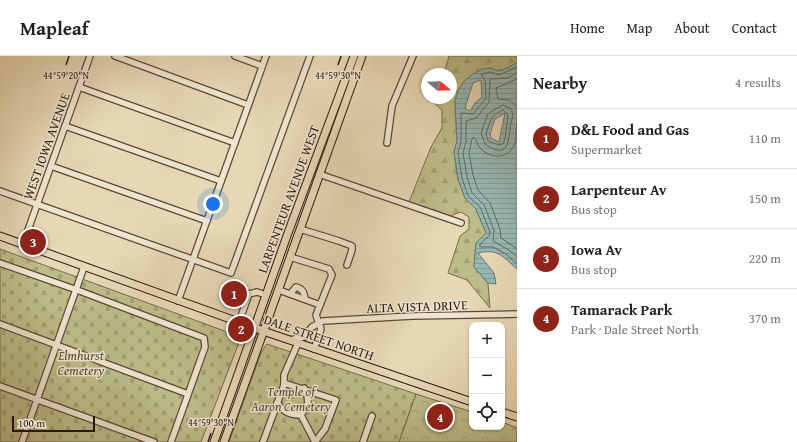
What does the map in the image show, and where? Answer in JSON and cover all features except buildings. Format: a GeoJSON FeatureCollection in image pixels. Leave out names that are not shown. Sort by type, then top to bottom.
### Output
{"type":"FeatureCollection","features":[{"type":"Feature","properties":{"kind":"main road","name":"LARPENTEUR AVENUE WEST"},"geometry":{"type":"LineString","coordinates":[[214,442],[254,328],[354,56]]}},
{"type":"Feature","properties":{"kind":"main road","name":"LARPENTEUR AVENUE WEST"},"geometry":{"type":"LineString","coordinates":[[224,442],[362,56]]}},
{"type":"Feature","properties":{"kind":"main road","name":"DALE STREET NORTH"},"geometry":{"type":"LineString","coordinates":[[0,236],[254,328],[469,401]]}},
{"type":"Feature","properties":{"kind":"main road"},"geometry":{"type":"LineString","coordinates":[[505,413],[517,417]]}},
{"type":"Feature","properties":{"kind":"street","name":"WEST IOWA AVENUE"},"geometry":{"type":"LineString","coordinates":[[23,244],[90,56]]}},
{"type":"Feature","properties":{"kind":"street"},"geometry":{"type":"LineString","coordinates":[[115,56],[248,105]]}},
{"type":"Feature","properties":{"kind":"street"},"geometry":{"type":"LineString","coordinates":[[235,56],[262,66]]}},
{"type":"Feature","properties":{"kind":"street"},"geometry":{"type":"LineString","coordinates":[[178,301],[266,56]]}},
{"type":"Feature","properties":{"kind":"street"},"geometry":{"type":"LineString","coordinates":[[0,192],[231,273],[310,56]]}},
{"type":"Feature","properties":{"kind":"street"},"geometry":{"type":"LineString","coordinates":[[387,143],[392,106],[413,56]]}},
{"type":"Feature","properties":{"kind":"street"},"geometry":{"type":"LineString","coordinates":[[79,88],[234,144]]}},
{"type":"Feature","properties":{"kind":"street"},"geometry":{"type":"LineString","coordinates":[[65,126],[221,182]]}},
{"type":"Feature","properties":{"kind":"street"},"geometry":{"type":"LineString","coordinates":[[51,166],[207,221]]}},
{"type":"Feature","properties":{"kind":"street"},"geometry":{"type":"LineString","coordinates":[[319,174],[461,223]]}},
{"type":"Feature","properties":{"kind":"street"},"geometry":{"type":"LineString","coordinates":[[300,229],[339,240],[352,246],[348,265]]}},
{"type":"Feature","properties":{"kind":"street"},"geometry":{"type":"LineString","coordinates":[[290,257],[297,260],[307,261],[331,271],[323,301],[316,316],[321,329],[314,349]]}},
{"type":"Feature","properties":{"kind":"street"},"geometry":{"type":"LineString","coordinates":[[0,264],[77,290],[204,338],[205,347],[171,442]]}},
{"type":"Feature","properties":{"kind":"street"},"geometry":{"type":"LineString","coordinates":[[22,442],[84,267]]}},
{"type":"Feature","properties":{"kind":"street"},"geometry":{"type":"LineString","coordinates":[[290,294],[296,287],[300,288],[304,293],[305,300]]}},
{"type":"Feature","properties":{"kind":"street"},"geometry":{"type":"LineString","coordinates":[[279,290],[320,305]]}},
{"type":"Feature","properties":{"kind":"street"},"geometry":{"type":"LineString","coordinates":[[239,322],[250,294],[257,292],[266,295]]}},
{"type":"Feature","properties":{"kind":"street","name":"ALTA VISTA DRIVE"},"geometry":{"type":"LineString","coordinates":[[318,324],[323,321],[412,316],[517,314]]}},
{"type":"Feature","properties":{"kind":"street"},"geometry":{"type":"LineString","coordinates":[[0,324],[188,394]]}},
{"type":"Feature","properties":{"kind":"street"},"geometry":{"type":"LineString","coordinates":[[289,340],[304,337],[312,327],[318,324]]}},
{"type":"Feature","properties":{"kind":"street"},"geometry":{"type":"LineString","coordinates":[[263,442],[284,383],[284,375],[298,343]]}},
{"type":"Feature","properties":{"kind":"street"},"geometry":{"type":"LineString","coordinates":[[284,383],[304,388],[336,400],[326,429],[315,442],[301,415]]}},
{"type":"Feature","properties":{"kind":"street"},"geometry":{"type":"LineString","coordinates":[[0,386],[154,442]]}},
{"type":"Feature","properties":{"kind":"street"},"geometry":{"type":"LineString","coordinates":[[301,415],[308,403],[304,388]]}},
{"type":"Feature","properties":{"kind":"street"},"geometry":{"type":"LineString","coordinates":[[277,403],[282,410],[288,414],[301,415]]}},
{"type":"Feature","properties":{"kind":"street"},"geometry":{"type":"LineString","coordinates":[[363,442],[372,416]]}},
{"type":"Feature","properties":{"kind":"green space"},"geometry":{"type":"Polygon","coordinates":[[[449,56],[517,56],[517,63],[505,69],[498,71],[490,68],[473,74],[464,82],[457,94],[457,68],[446,68],[449,56]]]}},
{"type":"Feature","properties":{"kind":"green space"},"geometry":{"type":"Polygon","coordinates":[[[435,104],[455,104],[457,141],[454,153],[458,179],[465,198],[476,209],[486,233],[476,243],[474,267],[488,283],[490,308],[467,280],[448,273],[460,236],[469,229],[469,217],[461,212],[450,216],[409,202],[431,147],[442,128],[442,110],[435,104]]]}},
{"type":"Feature","properties":{"kind":"green space","name":"Elmhurst Cemetery"},"geometry":{"type":"Polygon","coordinates":[[[0,249],[241,337],[201,442],[0,442],[0,249]]]}},
{"type":"Feature","properties":{"kind":"green space","name":"Temple of Aaron Cemetery"},"geometry":{"type":"Polygon","coordinates":[[[267,344],[416,394],[399,442],[229,442],[261,353],[267,344]]]}},
{"type":"Feature","properties":{"kind":"green space"},"geometry":{"type":"Polygon","coordinates":[[[416,394],[469,411],[469,430],[505,430],[505,423],[517,428],[517,442],[399,442],[416,394]]]}},
{"type":"Feature","properties":{"kind":"water"},"geometry":{"type":"Polygon","coordinates":[[[517,63],[517,269],[500,255],[491,252],[478,253],[494,273],[496,284],[488,283],[474,267],[476,243],[486,233],[476,209],[465,198],[458,179],[454,152],[457,141],[455,104],[457,104],[458,91],[464,81],[482,69],[490,68],[498,71],[517,63]],[[481,80],[473,83],[465,108],[470,111],[475,103],[482,97],[481,80]],[[505,113],[495,119],[490,134],[491,138],[499,142],[505,113]]]}},
{"type":"Feature","properties":{"kind":"place","name":"Iowa Av"},"geometry":{"type":"Point","coordinates":[33,242]}},
{"type":"Feature","properties":{"kind":"place","name":"D&L Food and Gas"},"geometry":{"type":"Point","coordinates":[234,294]}},
{"type":"Feature","properties":{"kind":"place","name":"Larpenteur Av"},"geometry":{"type":"Point","coordinates":[241,329]}},
{"type":"Feature","properties":{"kind":"place","name":"Tamarack Park"},"geometry":{"type":"Point","coordinates":[440,417]}}]}
